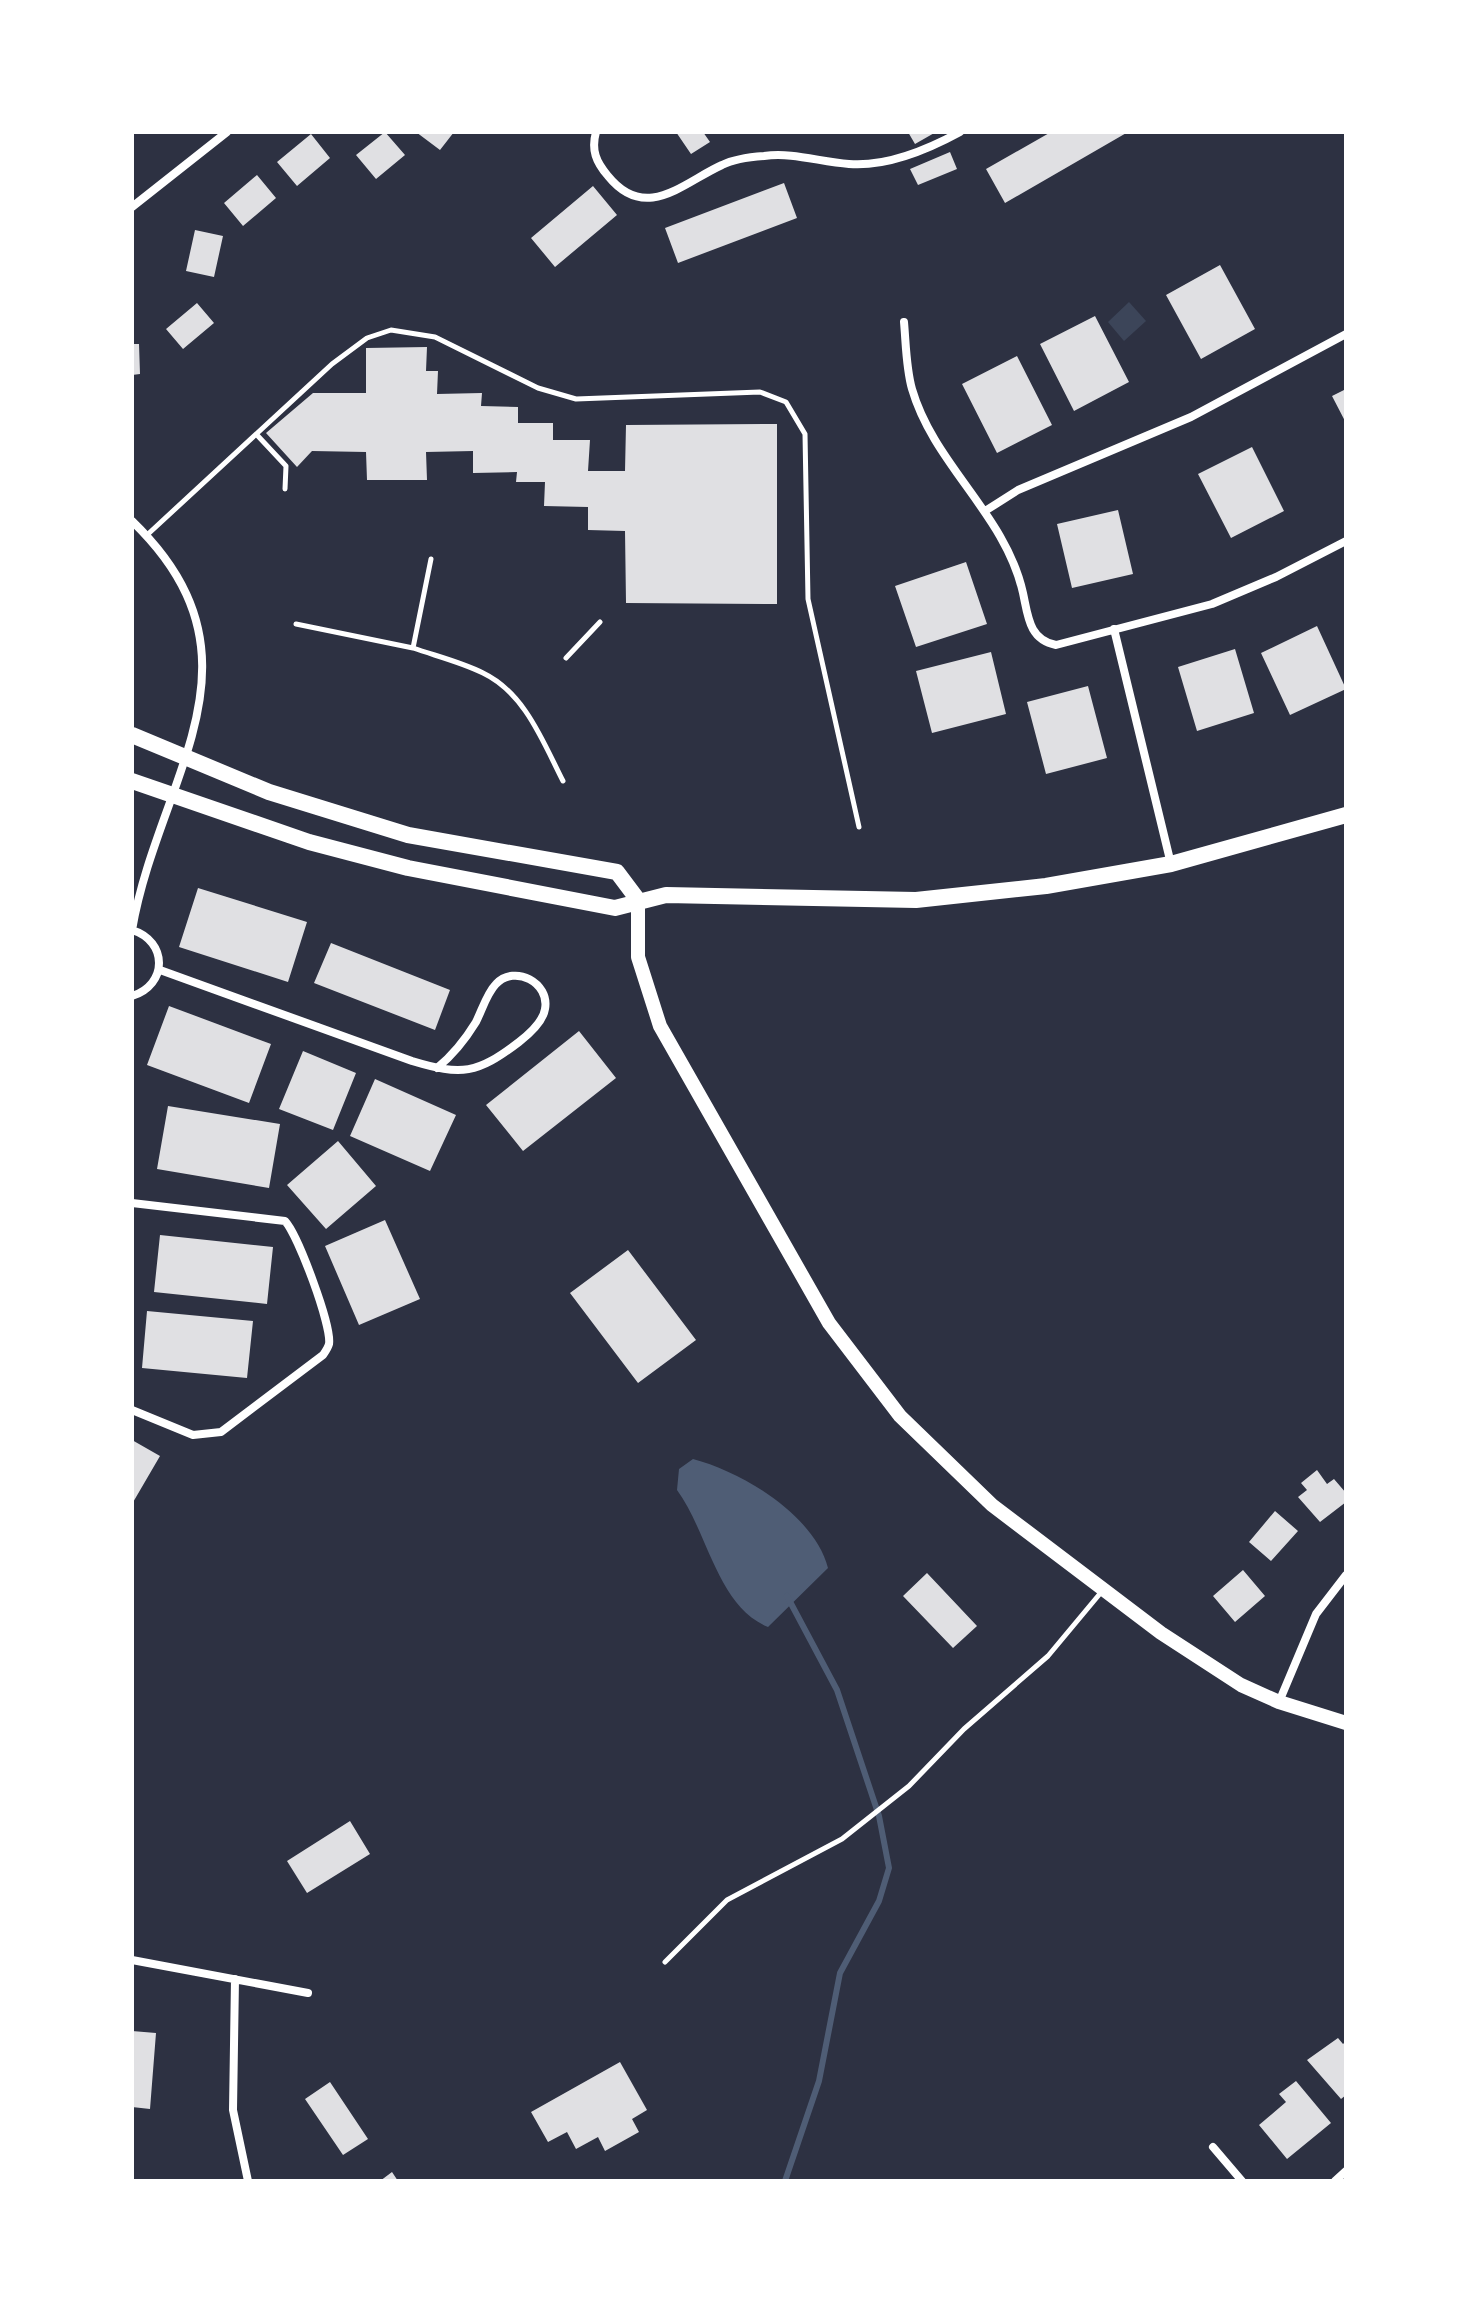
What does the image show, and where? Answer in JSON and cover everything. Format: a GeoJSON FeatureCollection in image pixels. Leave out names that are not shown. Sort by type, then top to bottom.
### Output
{"type":"FeatureCollection","features":[{"type":"Feature","properties":{"kind":"main road"},"geometry":{"type":"LineString","coordinates":[[132,735],[269,792],[408,835],[617,872],[638,900]]}},
{"type":"Feature","properties":{"kind":"main road"},"geometry":{"type":"LineString","coordinates":[[132,781],[309,842],[408,868],[597,907],[615,908],[666,895],[832,901],[916,900],[1046,886],[1171,864],[1346,815]]}},
{"type":"Feature","properties":{"kind":"street"},"geometry":{"type":"LineString","coordinates":[[132,207],[227,132]]}},
{"type":"Feature","properties":{"kind":"street"},"geometry":{"type":"LineString","coordinates":[[596,132],[592,146],[600,166],[615,185],[633,194],[662,198],[683,190],[725,163],[779,154],[872,164],[901,157],[960,132]]}},
{"type":"Feature","properties":{"kind":"street"},"geometry":{"type":"LineString","coordinates":[[904,322],[912,389],[926,424],[948,463],[985,511],[1009,553],[1019,576],[1029,624],[1039,639],[1056,645],[1224,600],[1346,541]]}},
{"type":"Feature","properties":{"kind":"street"},"geometry":{"type":"LineString","coordinates":[[985,511],[1018,490],[1191,417],[1346,334]]}},
{"type":"Feature","properties":{"kind":"street"},"geometry":{"type":"LineString","coordinates":[[132,521],[147,535],[180,580],[194,615],[204,671],[188,759],[150,857],[132,930],[151,940],[160,959],[160,970],[150,987],[132,996]]}},
{"type":"Feature","properties":{"kind":"street"},"geometry":{"type":"LineString","coordinates":[[1114,629],[1171,864]]}},
{"type":"Feature","properties":{"kind":"street"},"geometry":{"type":"LineString","coordinates":[[638,900],[638,957],[660,1026],[829,1323],[878,1390],[929,1446],[992,1505],[1196,1657],[1241,1685],[1279,1702],[1346,1723]]}},
{"type":"Feature","properties":{"kind":"street"},"geometry":{"type":"LineString","coordinates":[[160,970],[437,1068],[487,1067],[526,1036],[543,1017],[546,1006],[542,990],[530,978],[514,975],[497,983],[462,1043],[437,1068]]}},
{"type":"Feature","properties":{"kind":"street"},"geometry":{"type":"LineString","coordinates":[[132,1203],[285,1221],[295,1232],[329,1343],[323,1355],[221,1432],[193,1435],[132,1410]]}},
{"type":"Feature","properties":{"kind":"street"},"geometry":{"type":"LineString","coordinates":[[1279,1702],[1316,1614],[1346,1575]]}},
{"type":"Feature","properties":{"kind":"street"},"geometry":{"type":"LineString","coordinates":[[132,1960],[308,1993]]}},
{"type":"Feature","properties":{"kind":"street"},"geometry":{"type":"LineString","coordinates":[[235,1979],[233,2110],[248,2181]]}},
{"type":"Feature","properties":{"kind":"street"},"geometry":{"type":"LineString","coordinates":[[1213,2147],[1242,2181]]}},
{"type":"Feature","properties":{"kind":"street"},"geometry":{"type":"LineString","coordinates":[[1335,2181],[1346,2171]]}},
{"type":"Feature","properties":{"kind":"lane"},"geometry":{"type":"LineString","coordinates":[[147,535],[332,364],[367,338],[391,330],[435,337],[538,388],[576,399],[760,392],[786,402],[805,434],[808,599],[859,827]]}},
{"type":"Feature","properties":{"kind":"lane"},"geometry":{"type":"LineString","coordinates":[[257,435],[286,466],[285,489]]}},
{"type":"Feature","properties":{"kind":"lane"},"geometry":{"type":"LineString","coordinates":[[413,648],[431,559]]}},
{"type":"Feature","properties":{"kind":"lane"},"geometry":{"type":"LineString","coordinates":[[566,658],[600,622]]}},
{"type":"Feature","properties":{"kind":"lane"},"geometry":{"type":"LineString","coordinates":[[296,624],[413,648],[484,673],[504,687],[528,713],[563,781]]}},
{"type":"Feature","properties":{"kind":"lane"},"geometry":{"type":"LineString","coordinates":[[665,1962],[727,1900],[842,1839],[909,1786],[964,1729],[1048,1656],[1079,1624],[1104,1589]]}},
{"type":"Feature","properties":{"kind":"shaded area"},"geometry":{"type":"Polygon","coordinates":[[[1129,302],[1146,321],[1124,341],[1108,322],[1129,302]]]}},
{"type":"Feature","properties":{"kind":"shaded area"},"geometry":{"type":"Polygon","coordinates":[[[693,1459],[733,1474],[774,1499],[793,1514],[821,1549],[828,1568],[768,1627],[751,1617],[725,1585],[677,1490],[679,1469],[693,1459]]]}},
{"type":"Feature","properties":{"kind":"building"},"geometry":{"type":"Polygon","coordinates":[[[385,132],[405,155],[376,179],[356,155],[385,132]]]}},
{"type":"Feature","properties":{"kind":"building"},"geometry":{"type":"Polygon","coordinates":[[[416,132],[454,132],[440,150],[416,132]]]}},
{"type":"Feature","properties":{"kind":"building"},"geometry":{"type":"Polygon","coordinates":[[[676,132],[703,132],[710,142],[691,154],[676,132]]]}},
{"type":"Feature","properties":{"kind":"building"},"geometry":{"type":"Polygon","coordinates":[[[908,132],[936,132],[915,144],[908,132]]]}},
{"type":"Feature","properties":{"kind":"building"},"geometry":{"type":"Polygon","coordinates":[[[1051,132],[1128,132],[1005,203],[986,169],[1051,132]]]}},
{"type":"Feature","properties":{"kind":"building"},"geometry":{"type":"Polygon","coordinates":[[[311,134],[330,158],[297,186],[277,162],[311,134]]]}},
{"type":"Feature","properties":{"kind":"building"},"geometry":{"type":"Polygon","coordinates":[[[950,152],[957,169],[918,185],[910,169],[950,152]]]}},
{"type":"Feature","properties":{"kind":"building"},"geometry":{"type":"Polygon","coordinates":[[[257,175],[276,198],[243,226],[224,203],[257,175]]]}},
{"type":"Feature","properties":{"kind":"building"},"geometry":{"type":"Polygon","coordinates":[[[784,183],[797,218],[678,263],[665,228],[784,183]]]}},
{"type":"Feature","properties":{"kind":"building"},"geometry":{"type":"Polygon","coordinates":[[[593,186],[617,215],[555,267],[531,238],[593,186]]]}},
{"type":"Feature","properties":{"kind":"building"},"geometry":{"type":"Polygon","coordinates":[[[195,230],[223,236],[214,277],[186,271],[195,230]]]}},
{"type":"Feature","properties":{"kind":"building"},"geometry":{"type":"Polygon","coordinates":[[[1220,265],[1255,329],[1201,359],[1166,295],[1220,265]]]}},
{"type":"Feature","properties":{"kind":"building"},"geometry":{"type":"Polygon","coordinates":[[[197,303],[214,323],[183,349],[166,329],[197,303]]]}},
{"type":"Feature","properties":{"kind":"building"},"geometry":{"type":"Polygon","coordinates":[[[1095,316],[1129,382],[1074,411],[1040,344],[1095,316]]]}},
{"type":"Feature","properties":{"kind":"building"},"geometry":{"type":"Polygon","coordinates":[[[132,344],[139,344],[140,374],[132,375],[132,344]]]}},
{"type":"Feature","properties":{"kind":"building"},"geometry":{"type":"Polygon","coordinates":[[[427,347],[426,371],[438,371],[437,394],[482,393],[481,406],[518,407],[518,423],[553,423],[553,440],[590,440],[588,471],[625,471],[626,425],[777,424],[777,604],[626,603],[625,531],[588,530],[588,507],[544,506],[545,482],[516,482],[517,472],[473,473],[473,451],[426,452],[427,480],[367,480],[366,452],[312,451],[297,467],[266,433],[313,393],[366,393],[366,348],[427,347]]]}},
{"type":"Feature","properties":{"kind":"building"},"geometry":{"type":"Polygon","coordinates":[[[1017,356],[1052,425],[997,453],[962,384],[1017,356]]]}},
{"type":"Feature","properties":{"kind":"building"},"geometry":{"type":"Polygon","coordinates":[[[1346,389],[1346,423],[1332,396],[1346,389]]]}},
{"type":"Feature","properties":{"kind":"building"},"geometry":{"type":"Polygon","coordinates":[[[1252,447],[1284,511],[1231,538],[1198,474],[1252,447]]]}},
{"type":"Feature","properties":{"kind":"building"},"geometry":{"type":"Polygon","coordinates":[[[1118,510],[1133,574],[1072,588],[1057,524],[1118,510]]]}},
{"type":"Feature","properties":{"kind":"building"},"geometry":{"type":"Polygon","coordinates":[[[966,562],[987,624],[916,647],[895,586],[966,562]]]}},
{"type":"Feature","properties":{"kind":"building"},"geometry":{"type":"Polygon","coordinates":[[[1317,626],[1346,689],[1290,715],[1261,653],[1317,626]]]}},
{"type":"Feature","properties":{"kind":"building"},"geometry":{"type":"Polygon","coordinates":[[[1235,649],[1254,713],[1197,731],[1178,667],[1235,649]]]}},
{"type":"Feature","properties":{"kind":"building"},"geometry":{"type":"Polygon","coordinates":[[[991,652],[1006,714],[932,733],[916,671],[991,652]]]}},
{"type":"Feature","properties":{"kind":"building"},"geometry":{"type":"Polygon","coordinates":[[[1088,686],[1107,758],[1046,774],[1027,702],[1088,686]]]}},
{"type":"Feature","properties":{"kind":"building"},"geometry":{"type":"Polygon","coordinates":[[[198,888],[307,922],[288,982],[179,947],[198,888]]]}},
{"type":"Feature","properties":{"kind":"building"},"geometry":{"type":"Polygon","coordinates":[[[331,943],[450,990],[435,1030],[314,983],[331,943]]]}},
{"type":"Feature","properties":{"kind":"building"},"geometry":{"type":"Polygon","coordinates":[[[169,1006],[271,1044],[249,1103],[147,1065],[169,1006]]]}},
{"type":"Feature","properties":{"kind":"building"},"geometry":{"type":"Polygon","coordinates":[[[579,1031],[616,1078],[523,1151],[486,1105],[579,1031]]]}},
{"type":"Feature","properties":{"kind":"building"},"geometry":{"type":"Polygon","coordinates":[[[303,1051],[356,1073],[333,1130],[279,1109],[303,1051]]]}},
{"type":"Feature","properties":{"kind":"building"},"geometry":{"type":"Polygon","coordinates":[[[375,1079],[456,1115],[430,1171],[350,1136],[375,1079]]]}},
{"type":"Feature","properties":{"kind":"building"},"geometry":{"type":"Polygon","coordinates":[[[168,1106],[280,1124],[269,1188],[157,1169],[168,1106]]]}},
{"type":"Feature","properties":{"kind":"building"},"geometry":{"type":"Polygon","coordinates":[[[338,1141],[376,1186],[326,1229],[287,1185],[338,1141]]]}},
{"type":"Feature","properties":{"kind":"building"},"geometry":{"type":"Polygon","coordinates":[[[385,1220],[420,1299],[359,1325],[325,1246],[385,1220]]]}},
{"type":"Feature","properties":{"kind":"building"},"geometry":{"type":"Polygon","coordinates":[[[160,1235],[273,1247],[267,1304],[154,1292],[160,1235]]]}},
{"type":"Feature","properties":{"kind":"building"},"geometry":{"type":"Polygon","coordinates":[[[628,1250],[696,1340],[638,1383],[570,1293],[628,1250]]]}},
{"type":"Feature","properties":{"kind":"building"},"geometry":{"type":"Polygon","coordinates":[[[147,1311],[253,1321],[247,1378],[142,1368],[147,1311]]]}},
{"type":"Feature","properties":{"kind":"building"},"geometry":{"type":"Polygon","coordinates":[[[132,1440],[160,1456],[132,1504],[132,1440]]]}},
{"type":"Feature","properties":{"kind":"building"},"geometry":{"type":"Polygon","coordinates":[[[1317,1470],[1327,1484],[1334,1479],[1346,1493],[1346,1502],[1320,1522],[1298,1497],[1307,1490],[1301,1483],[1317,1470]]]}},
{"type":"Feature","properties":{"kind":"building"},"geometry":{"type":"Polygon","coordinates":[[[1275,1511],[1298,1531],[1271,1561],[1249,1542],[1275,1511]]]}},
{"type":"Feature","properties":{"kind":"building"},"geometry":{"type":"Polygon","coordinates":[[[1243,1570],[1265,1596],[1235,1622],[1213,1596],[1243,1570]]]}},
{"type":"Feature","properties":{"kind":"building"},"geometry":{"type":"Polygon","coordinates":[[[927,1573],[977,1626],[953,1648],[903,1596],[927,1573]]]}},
{"type":"Feature","properties":{"kind":"building"},"geometry":{"type":"Polygon","coordinates":[[[350,1821],[370,1854],[307,1893],[287,1861],[350,1821]]]}},
{"type":"Feature","properties":{"kind":"building"},"geometry":{"type":"Polygon","coordinates":[[[132,2031],[156,2033],[150,2109],[132,2107],[132,2031]]]}},
{"type":"Feature","properties":{"kind":"building"},"geometry":{"type":"Polygon","coordinates":[[[1338,2038],[1343,2044],[1346,2041],[1346,2095],[1341,2099],[1307,2060],[1338,2038]]]}},
{"type":"Feature","properties":{"kind":"building"},"geometry":{"type":"Polygon","coordinates":[[[620,2062],[647,2110],[632,2119],[639,2132],[605,2151],[598,2137],[576,2149],[567,2132],[548,2142],[531,2112],[620,2062]]]}},
{"type":"Feature","properties":{"kind":"building"},"geometry":{"type":"Polygon","coordinates":[[[1296,2081],[1331,2123],[1287,2159],[1259,2125],[1286,2102],[1279,2094],[1296,2081]]]}},
{"type":"Feature","properties":{"kind":"building"},"geometry":{"type":"Polygon","coordinates":[[[330,2082],[368,2139],[343,2155],[305,2099],[330,2082]]]}},
{"type":"Feature","properties":{"kind":"building"},"geometry":{"type":"Polygon","coordinates":[[[392,2172],[398,2181],[380,2181],[392,2172]]]}},
{"type":"Feature","properties":{"kind":"waterway"},"geometry":{"type":"LineString","coordinates":[[785,2181],[819,2081],[840,1973],[879,1901],[889,1868],[879,1816],[837,1690],[787,1596]]}}]}
